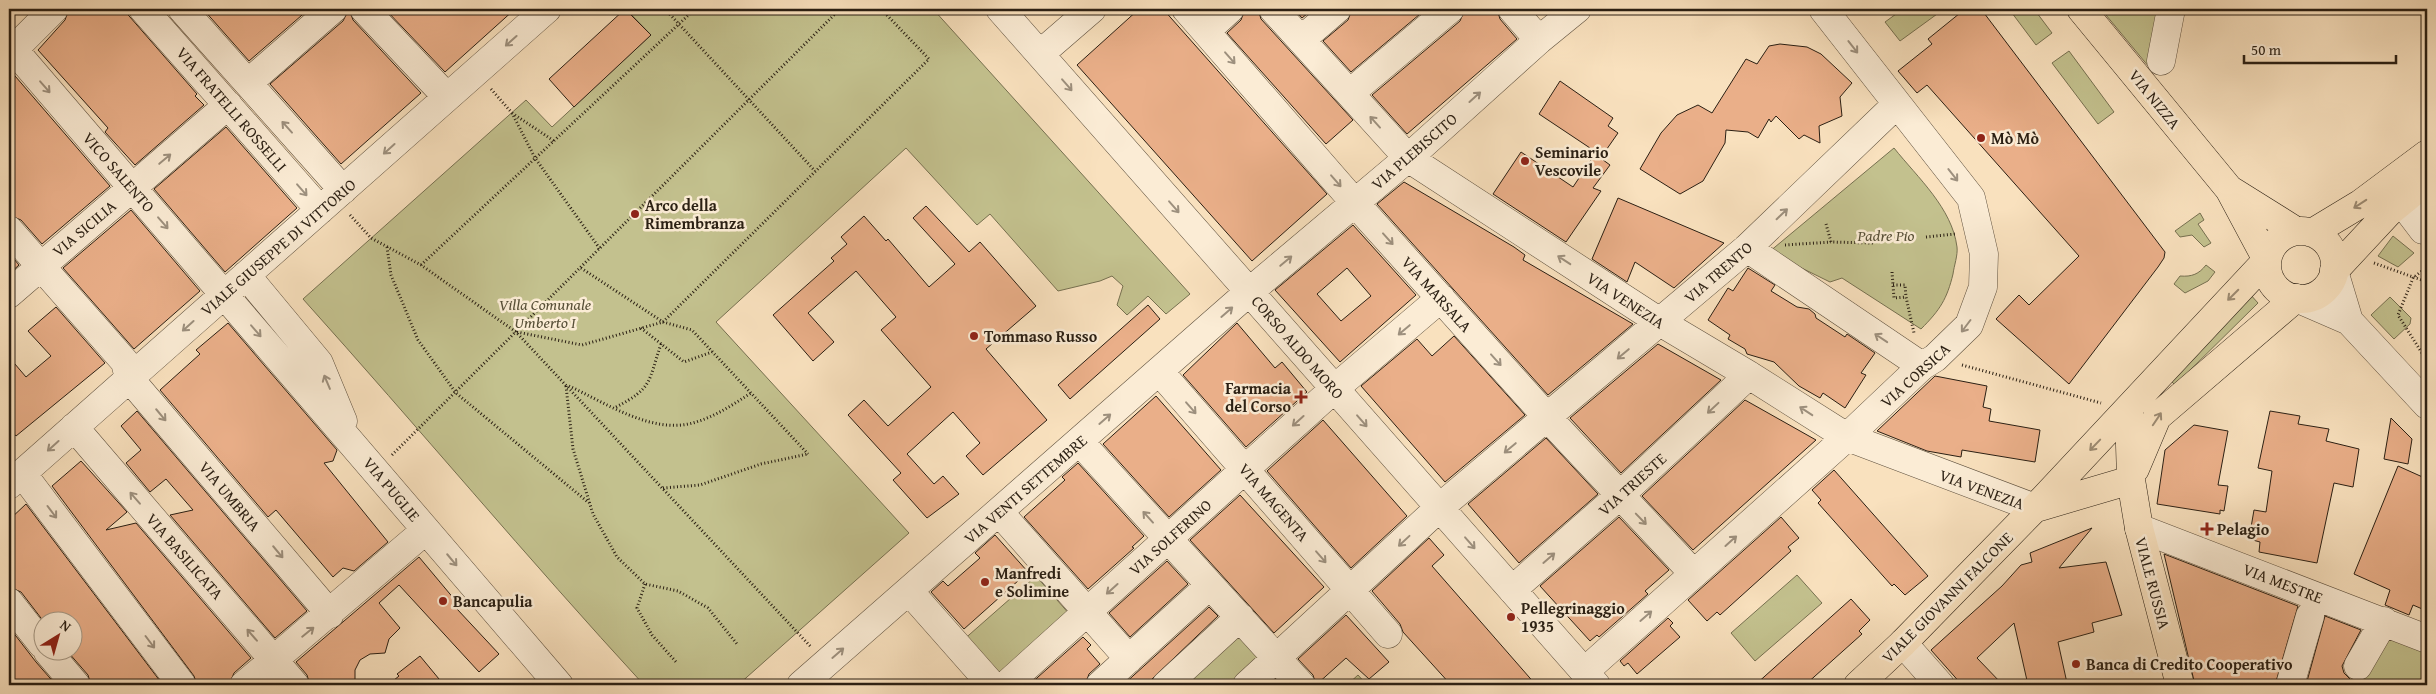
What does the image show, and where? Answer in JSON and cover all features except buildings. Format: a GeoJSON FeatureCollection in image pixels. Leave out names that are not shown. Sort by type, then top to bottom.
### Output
{"type":"FeatureCollection","features":[{"type":"Feature","properties":{"kind":"main road","name":"VIA NIZZA"},"geometry":{"type":"LineString","coordinates":[[2081,9],[2229,189],[2267,260]]}},
{"type":"Feature","properties":{"kind":"main road"},"geometry":{"type":"LineString","coordinates":[[2427,154],[2395,192],[2331,280],[2316,295],[2296,298],[2286,295],[2271,281],[2267,271],[2267,260],[2270,250],[2276,241],[2285,234],[2304,232],[2360,204],[2395,192],[2427,181]]}},
{"type":"Feature","properties":{"kind":"main road","name":"VIA NIZZA"},"geometry":{"type":"LineString","coordinates":[[2229,189],[2304,232]]}},
{"type":"Feature","properties":{"kind":"main road"},"geometry":{"type":"LineString","coordinates":[[2304,232],[2320,237],[2342,263]]}},
{"type":"Feature","properties":{"kind":"main road","name":"VIALE GIOVANNI FALCONE"},"geometry":{"type":"LineString","coordinates":[[1858,685],[1903,643],[2035,508],[2129,410],[2222,306],[2267,260]]}},
{"type":"Feature","properties":{"kind":"main road"},"geometry":{"type":"LineString","coordinates":[[2131,480],[2138,456],[2157,417],[2296,298]]}},
{"type":"Feature","properties":{"kind":"main road"},"geometry":{"type":"LineString","coordinates":[[2129,410],[2131,480]]}},
{"type":"Feature","properties":{"kind":"main road","name":"VIALE GIOVANNI FALCONE"},"geometry":{"type":"LineString","coordinates":[[2035,508],[2131,480]]}},
{"type":"Feature","properties":{"kind":"main road","name":"VIALE RUSSIA"},"geometry":{"type":"LineString","coordinates":[[2131,480],[2139,528],[2180,685]]}},
{"type":"Feature","properties":{"kind":"street"},"geometry":{"type":"LineString","coordinates":[[10,49],[54,9]]}},
{"type":"Feature","properties":{"kind":"street","name":"VIA FRATELLI ROSSELLI"},"geometry":{"type":"LineString","coordinates":[[143,9],[228,105],[332,199]]}},
{"type":"Feature","properties":{"kind":"street","name":"VIA FRATELLI ROSSELLI"},"geometry":{"type":"LineString","coordinates":[[182,9],[248,83],[332,199]]}},
{"type":"Feature","properties":{"kind":"street"},"geometry":{"type":"LineString","coordinates":[[248,83],[333,9]]}},
{"type":"Feature","properties":{"kind":"street"},"geometry":{"type":"LineString","coordinates":[[364,9],[447,97]]}},
{"type":"Feature","properties":{"kind":"street","name":"CORSO ALDO MORO"},"geometry":{"type":"LineString","coordinates":[[1000,9],[1590,678]]}},
{"type":"Feature","properties":{"kind":"street"},"geometry":{"type":"LineString","coordinates":[[1040,54],[1092,9]]}},
{"type":"Feature","properties":{"kind":"street","name":"VIA MARSALA"},"geometry":{"type":"LineString","coordinates":[[1186,9],[1355,203],[1547,417],[1694,574]]}},
{"type":"Feature","properties":{"kind":"street"},"geometry":{"type":"LineString","coordinates":[[1206,31],[1230,9]]}},
{"type":"Feature","properties":{"kind":"street","name":"VIA VENEZIA"},"geometry":{"type":"LineString","coordinates":[[1273,9],[1408,158],[1660,322],[1847,437],[2035,508]]}},
{"type":"Feature","properties":{"kind":"street"},"geometry":{"type":"LineString","coordinates":[[1301,40],[1337,9]]}},
{"type":"Feature","properties":{"kind":"street"},"geometry":{"type":"LineString","coordinates":[[1350,94],[1450,9]]}},
{"type":"Feature","properties":{"kind":"street"},"geometry":{"type":"LineString","coordinates":[[1512,9],[1539,40]]}},
{"type":"Feature","properties":{"kind":"street","name":"VIA PLEBISCITO"},"geometry":{"type":"LineString","coordinates":[[1249,292],[1408,158],[1539,40],[1577,9]]}},
{"type":"Feature","properties":{"kind":"street","name":"VIA CORSICA"},"geometry":{"type":"LineString","coordinates":[[1590,678],[1694,574],[1847,437],[1968,325],[1984,287],[1984,254],[1971,198],[1823,9]]}},
{"type":"Feature","properties":{"kind":"street"},"geometry":{"type":"LineString","coordinates":[[2161,61],[2171,9]]}},
{"type":"Feature","properties":{"kind":"street","name":"VIALE GIUSEPPE DI VITTORIO"},"geometry":{"type":"LineString","coordinates":[[15,479],[544,10]]}},
{"type":"Feature","properties":{"kind":"street","name":"VICO SALENTO"},"geometry":{"type":"LineString","coordinates":[[10,49],[224,294]]}},
{"type":"Feature","properties":{"kind":"street","name":"VIA TRENTO"},"geometry":{"type":"LineString","coordinates":[[1247,685],[1440,508],[1747,248],[1897,104]]}},
{"type":"Feature","properties":{"kind":"street","name":"VIA SICILIA"},"geometry":{"type":"LineString","coordinates":[[9,294],[40,265],[228,105]]}},
{"type":"Feature","properties":{"kind":"street"},"geometry":{"type":"LineString","coordinates":[[2395,192],[2423,230],[2427,226]]}},
{"type":"Feature","properties":{"kind":"street","name":"VIA UMBRIA"},"geometry":{"type":"LineString","coordinates":[[9,230],[125,362],[129,378],[330,614]]}},
{"type":"Feature","properties":{"kind":"street"},"geometry":{"type":"LineString","coordinates":[[1747,248],[1928,362]]}},
{"type":"Feature","properties":{"kind":"street"},"geometry":{"type":"LineString","coordinates":[[2342,263],[2349,321]]}},
{"type":"Feature","properties":{"kind":"street"},"geometry":{"type":"LineString","coordinates":[[246,275],[319,363],[352,443]]}},
{"type":"Feature","properties":{"kind":"street","name":"VIA VENTI SETTEMBRE"},"geometry":{"type":"LineString","coordinates":[[801,685],[1249,292]]}},
{"type":"Feature","properties":{"kind":"street","name":"VIA PUGLIE"},"geometry":{"type":"LineString","coordinates":[[224,294],[559,685]]}},
{"type":"Feature","properties":{"kind":"street","name":"VIA SOLFERINO"},"geometry":{"type":"LineString","coordinates":[[1006,685],[1334,389],[1441,298]]}},
{"type":"Feature","properties":{"kind":"street"},"geometry":{"type":"LineString","coordinates":[[2296,298],[2349,321],[2427,405]]}},
{"type":"Feature","properties":{"kind":"street","name":"VIA MAGENTA"},"geometry":{"type":"LineString","coordinates":[[1159,371],[1388,634]]}},
{"type":"Feature","properties":{"kind":"street","name":"VIA TRIESTE"},"geometry":{"type":"LineString","coordinates":[[1512,590],[1619,496],[1749,375]]}},
{"type":"Feature","properties":{"kind":"street","name":"VIA BASILICATA"},"geometry":{"type":"LineString","coordinates":[[74,427],[295,685]]}},
{"type":"Feature","properties":{"kind":"street"},"geometry":{"type":"LineString","coordinates":[[1079,442],[1302,685]]}},
{"type":"Feature","properties":{"kind":"street"},"geometry":{"type":"LineString","coordinates":[[15,479],[182,685]]}},
{"type":"Feature","properties":{"kind":"street"},"geometry":{"type":"LineString","coordinates":[[999,512],[1129,659]]}},
{"type":"Feature","properties":{"kind":"street","name":"VIA MESTRE"},"geometry":{"type":"LineString","coordinates":[[2139,528],[2427,639]]}},
{"type":"Feature","properties":{"kind":"street"},"geometry":{"type":"LineString","coordinates":[[244,685],[330,614],[426,530]]}},
{"type":"Feature","properties":{"kind":"street"},"geometry":{"type":"LineString","coordinates":[[1100,685],[1210,585]]}},
{"type":"Feature","properties":{"kind":"street"},"geometry":{"type":"LineString","coordinates":[[908,591],[992,685]]}},
{"type":"Feature","properties":{"kind":"street"},"geometry":{"type":"LineString","coordinates":[[9,602],[32,631]]}},
{"type":"Feature","properties":{"kind":"street"},"geometry":{"type":"LineString","coordinates":[[2290,685],[2310,616]]}},
{"type":"Feature","properties":{"kind":"street"},"geometry":{"type":"LineString","coordinates":[[1166,685],[1240,617]]}},
{"type":"Feature","properties":{"kind":"street"},"geometry":{"type":"LineString","coordinates":[[2358,666],[2384,621]]}},
{"type":"Feature","properties":{"kind":"street"},"geometry":{"type":"LineString","coordinates":[[1903,643],[1940,685]]}},
{"type":"Feature","properties":{"kind":"street"},"geometry":{"type":"LineString","coordinates":[[56,662],[76,685]]}},
{"type":"Feature","properties":{"kind":"path"},"geometry":{"type":"LineString","coordinates":[[665,9],[815,171]]}},
{"type":"Feature","properties":{"kind":"path"},"geometry":{"type":"LineString","coordinates":[[421,265],[695,9]]}},
{"type":"Feature","properties":{"kind":"path"},"geometry":{"type":"LineString","coordinates":[[376,471],[840,9]]}},
{"type":"Feature","properties":{"kind":"path"},"geometry":{"type":"LineString","coordinates":[[516,332],[582,345],[663,322],[929,59],[881,9]]}},
{"type":"Feature","properties":{"kind":"path"},"geometry":{"type":"LineString","coordinates":[[476,72],[512,113],[535,158],[600,249]]}},
{"type":"Feature","properties":{"kind":"path"},"geometry":{"type":"LineString","coordinates":[[512,113],[554,141]]}},
{"type":"Feature","properties":{"kind":"path"},"geometry":{"type":"LineString","coordinates":[[332,199],[371,238],[421,265],[516,332],[798,632]]}},
{"type":"Feature","properties":{"kind":"path"},"geometry":{"type":"LineString","coordinates":[[1826,224],[1831,242]]}},
{"type":"Feature","properties":{"kind":"path"},"geometry":{"type":"LineString","coordinates":[[1926,238],[1978,232]]}},
{"type":"Feature","properties":{"kind":"path"},"geometry":{"type":"LineString","coordinates":[[1747,248],[1831,242],[1873,243]]}},
{"type":"Feature","properties":{"kind":"path"},"geometry":{"type":"LineString","coordinates":[[387,247],[391,275],[418,340],[456,393],[589,503]]}},
{"type":"Feature","properties":{"kind":"path"},"geometry":{"type":"LineString","coordinates":[[2342,263],[2427,282]]}},
{"type":"Feature","properties":{"kind":"path"},"geometry":{"type":"LineString","coordinates":[[2427,267],[2413,278],[2398,315],[2427,360]]}},
{"type":"Feature","properties":{"kind":"path"},"geometry":{"type":"LineString","coordinates":[[581,268],[663,322],[692,330],[808,454],[761,464],[700,485],[663,488]]}},
{"type":"Feature","properties":{"kind":"path"},"geometry":{"type":"LineString","coordinates":[[1892,272],[1894,298],[1906,298]]}},
{"type":"Feature","properties":{"kind":"path"},"geometry":{"type":"LineString","coordinates":[[1893,285],[1905,284],[1906,298],[1928,362],[2129,410]]}},
{"type":"Feature","properties":{"kind":"path"},"geometry":{"type":"LineString","coordinates":[[641,328],[684,362],[712,352]]}},
{"type":"Feature","properties":{"kind":"path"},"geometry":{"type":"LineString","coordinates":[[615,407],[638,395],[650,382],[661,344]]}},
{"type":"Feature","properties":{"kind":"path"},"geometry":{"type":"LineString","coordinates":[[566,385],[664,426],[696,423],[726,409],[751,393]]}},
{"type":"Feature","properties":{"kind":"path"},"geometry":{"type":"LineString","coordinates":[[566,385],[573,449],[589,503],[593,514],[617,556],[645,584],[678,591],[708,608],[737,644]]}},
{"type":"Feature","properties":{"kind":"path"},"geometry":{"type":"LineString","coordinates":[[645,584],[637,608],[652,635],[677,663]]}},
{"type":"Feature","properties":{"kind":"green space","name":"Villa Comunale Umberto I"},"geometry":{"type":"Polygon","coordinates":[[[626,9],[933,9],[1190,294],[1166,314],[1148,296],[1127,315],[1117,305],[1123,286],[1112,276],[1100,281],[1058,291],[990,214],[977,225],[906,148],[716,322],[909,533],[738,685],[644,685],[558,590],[303,299],[526,100],[552,127],[651,35],[626,9]]]}},
{"type":"Feature","properties":{"kind":"green space"},"geometry":{"type":"Polygon","coordinates":[[[1903,9],[1944,9],[1900,41],[1885,22],[1903,9]]]}},
{"type":"Feature","properties":{"kind":"green space"},"geometry":{"type":"Polygon","coordinates":[[[2009,9],[2034,9],[2052,33],[2036,45],[2009,9]]]}},
{"type":"Feature","properties":{"kind":"green space"},"geometry":{"type":"Polygon","coordinates":[[[2101,9],[2159,9],[2149,67],[2101,9]]]}},
{"type":"Feature","properties":{"kind":"green space"},"geometry":{"type":"Polygon","coordinates":[[[2069,51],[2114,112],[2098,124],[2052,63],[2069,51]]]}},
{"type":"Feature","properties":{"kind":"green space","name":"Padre Pio"},"geometry":{"type":"Polygon","coordinates":[[[1894,148],[1941,206],[1954,233],[1957,247],[1953,274],[1945,297],[1938,310],[1921,329],[1842,278],[1830,282],[1769,252],[1894,148]]]}},
{"type":"Feature","properties":{"kind":"green space"},"geometry":{"type":"Polygon","coordinates":[[[2200,213],[2204,220],[2198,224],[2211,243],[2204,247],[2192,235],[2180,237],[2175,231],[2200,213]]]}},
{"type":"Feature","properties":{"kind":"green space"},"geometry":{"type":"Polygon","coordinates":[[[2393,236],[2414,253],[2398,267],[2378,256],[2393,236]]]}},
{"type":"Feature","properties":{"kind":"green space"},"geometry":{"type":"Polygon","coordinates":[[[2206,265],[2215,272],[2208,281],[2185,293],[2174,284],[2180,276],[2195,274],[2206,265]]]}},
{"type":"Feature","properties":{"kind":"green space"},"geometry":{"type":"Polygon","coordinates":[[[2249,293],[2258,303],[2175,385],[2165,375],[2249,293]]]}},
{"type":"Feature","properties":{"kind":"green space"},"geometry":{"type":"Polygon","coordinates":[[[2390,297],[2411,318],[2410,324],[2394,339],[2371,315],[2390,297]]]}},
{"type":"Feature","properties":{"kind":"green space"},"geometry":{"type":"Polygon","coordinates":[[[1797,575],[1822,603],[1755,661],[1731,633],[1797,575]]]}},
{"type":"Feature","properties":{"kind":"green space"},"geometry":{"type":"Polygon","coordinates":[[[1036,576],[1071,616],[996,682],[961,642],[1036,576]]]}},
{"type":"Feature","properties":{"kind":"green space"},"geometry":{"type":"Polygon","coordinates":[[[1235,631],[1263,660],[1236,685],[1177,685],[1235,631]]]}},
{"type":"Feature","properties":{"kind":"green space"},"geometry":{"type":"Polygon","coordinates":[[[2387,634],[2427,649],[2427,685],[2351,685],[2387,634]]]}},
{"type":"Feature","properties":{"kind":"green space"},"geometry":{"type":"Polygon","coordinates":[[[1358,675],[1367,685],[1347,685],[1358,675]]]}},
{"type":"Feature","properties":{"kind":"place","name":"Mò Mò"},"geometry":{"type":"Point","coordinates":[1981,138]}},
{"type":"Feature","properties":{"kind":"place","name":"Seminario Vescovile"},"geometry":{"type":"Point","coordinates":[1525,161]}},
{"type":"Feature","properties":{"kind":"place","name":"Arco della Rimembranza"},"geometry":{"type":"Point","coordinates":[635,214]}},
{"type":"Feature","properties":{"kind":"place","name":"Tommaso Russo"},"geometry":{"type":"Point","coordinates":[974,336]}},
{"type":"Feature","properties":{"kind":"place","name":"Farmacia del Corso"},"geometry":{"type":"Point","coordinates":[1301,397]}},
{"type":"Feature","properties":{"kind":"place","name":"Pelagio"},"geometry":{"type":"Point","coordinates":[2207,529]}},
{"type":"Feature","properties":{"kind":"place","name":"Manfredi e Solimine"},"geometry":{"type":"Point","coordinates":[985,582]}},
{"type":"Feature","properties":{"kind":"place","name":"Bancapulia"},"geometry":{"type":"Point","coordinates":[443,601]}},
{"type":"Feature","properties":{"kind":"place","name":"Pellegrinaggio 1935"},"geometry":{"type":"Point","coordinates":[1511,617]}},
{"type":"Feature","properties":{"kind":"place","name":"Banca di Credito Cooperativo"},"geometry":{"type":"Point","coordinates":[2076,664]}}]}
